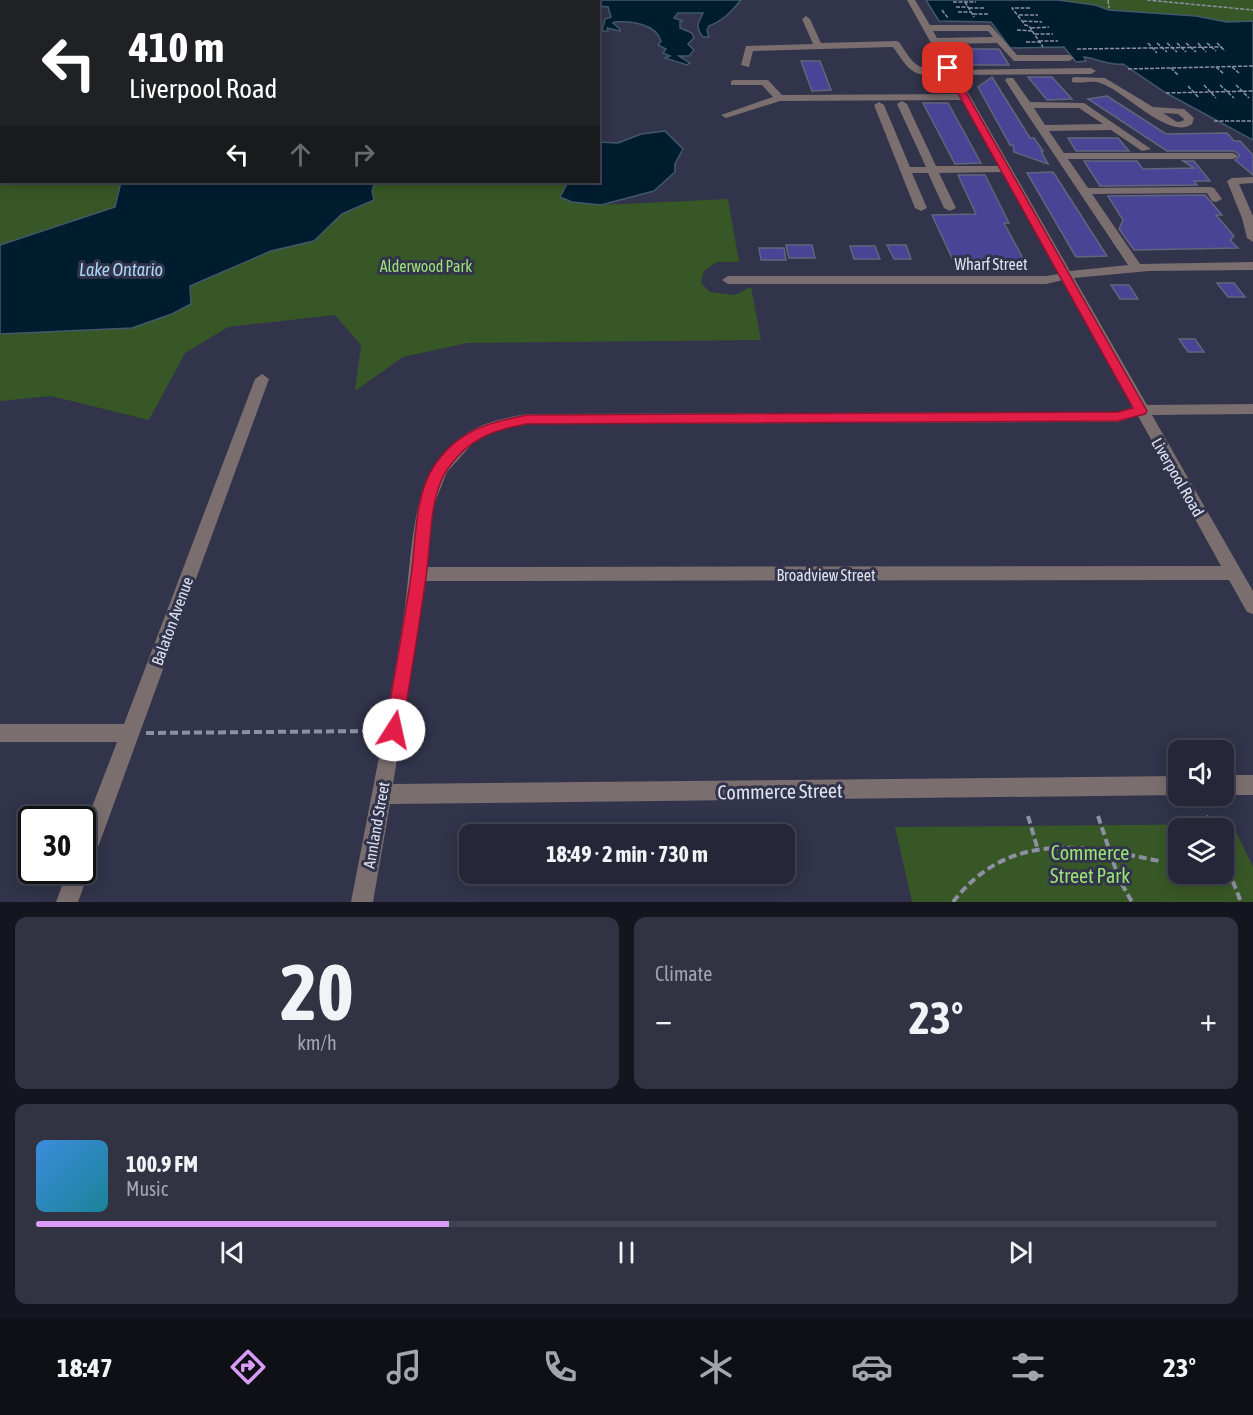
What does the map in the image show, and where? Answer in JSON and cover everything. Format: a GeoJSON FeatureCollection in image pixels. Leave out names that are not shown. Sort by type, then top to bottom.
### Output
{"type":"FeatureCollection","features":[{"type":"Feature","properties":{"kind":"street","name":"Liverpool Road"},"geometry":{"type":"LineString","coordinates":[[911,0],[1140,411],[1253,607]]}},
{"type":"Feature","properties":{"kind":"street"},"geometry":{"type":"LineString","coordinates":[[806,19],[818,46]]}},
{"type":"Feature","properties":{"kind":"street"},"geometry":{"type":"LineString","coordinates":[[926,28],[990,28],[1014,58]]}},
{"type":"Feature","properties":{"kind":"street"},"geometry":{"type":"LineString","coordinates":[[933,41],[999,40]]}},
{"type":"Feature","properties":{"kind":"street"},"geometry":{"type":"LineString","coordinates":[[746,64],[749,48],[896,44],[912,68],[923,73],[1090,70]]}},
{"type":"Feature","properties":{"kind":"street"},"geometry":{"type":"LineString","coordinates":[[951,74],[1004,66],[1014,58],[1074,56]]}},
{"type":"Feature","properties":{"kind":"street"},"geometry":{"type":"LineString","coordinates":[[951,74],[1010,80],[1102,80],[1152,110]]}},
{"type":"Feature","properties":{"kind":"street"},"geometry":{"type":"LineString","coordinates":[[1010,80],[1136,268]]}},
{"type":"Feature","properties":{"kind":"street"},"geometry":{"type":"LineString","coordinates":[[734,82],[765,82],[779,98]]}},
{"type":"Feature","properties":{"kind":"street"},"geometry":{"type":"LineString","coordinates":[[726,115],[779,98],[965,97]]}},
{"type":"Feature","properties":{"kind":"street"},"geometry":{"type":"LineString","coordinates":[[902,104],[950,208]]}},
{"type":"Feature","properties":{"kind":"street"},"geometry":{"type":"LineString","coordinates":[[879,105],[921,208]]}},
{"type":"Feature","properties":{"kind":"street"},"geometry":{"type":"LineString","coordinates":[[1026,105],[1081,105],[1146,149]]}},
{"type":"Feature","properties":{"kind":"street"},"geometry":{"type":"LineString","coordinates":[[1042,128],[1113,127]]}},
{"type":"Feature","properties":{"kind":"street"},"geometry":{"type":"LineString","coordinates":[[1060,156],[1233,156]]}},
{"type":"Feature","properties":{"kind":"street"},"geometry":{"type":"LineString","coordinates":[[906,170],[1005,169]]}},
{"type":"Feature","properties":{"kind":"street"},"geometry":{"type":"LineString","coordinates":[[1253,180],[1232,181],[1250,218],[1253,238]]}},
{"type":"Feature","properties":{"kind":"street"},"geometry":{"type":"LineString","coordinates":[[1085,191],[1210,190],[1216,199]]}},
{"type":"Feature","properties":{"kind":"street","name":"Wharf Street"},"geometry":{"type":"LineString","coordinates":[[728,280],[1046,280],[1066,275],[1136,268],[1253,266]]}},
{"type":"Feature","properties":{"kind":"street","name":"Balaton Avenue"},"geometry":{"type":"LineString","coordinates":[[96,824],[261,379]]}},
{"type":"Feature","properties":{"kind":"street","name":"Annland Street"},"geometry":{"type":"LineString","coordinates":[[362,902],[394,730],[419,574],[426,505],[440,469],[469,438],[494,425],[527,419],[1118,417],[1140,411],[1253,409]]}},
{"type":"Feature","properties":{"kind":"street","name":"Broadview Street"},"geometry":{"type":"LineString","coordinates":[[419,574],[1234,573]]}},
{"type":"Feature","properties":{"kind":"street"},"geometry":{"type":"LineString","coordinates":[[0,733],[130,733]]}},
{"type":"Feature","properties":{"kind":"street"},"geometry":{"type":"LineString","coordinates":[[1234,785],[1253,785]]}},
{"type":"Feature","properties":{"kind":"street","name":"Commerce Street"},"geometry":{"type":"LineString","coordinates":[[382,794],[1168,786]]}},
{"type":"Feature","properties":{"kind":"street"},"geometry":{"type":"LineString","coordinates":[[68,902],[74,884]]}},
{"type":"Feature","properties":{"kind":"path"},"geometry":{"type":"LineString","coordinates":[[1108,0],[1109,9]]}},
{"type":"Feature","properties":{"kind":"path"},"geometry":{"type":"LineString","coordinates":[[1148,0],[1253,10]]}},
{"type":"Feature","properties":{"kind":"path"},"geometry":{"type":"LineString","coordinates":[[953,2],[976,2]]}},
{"type":"Feature","properties":{"kind":"path"},"geometry":{"type":"LineString","coordinates":[[965,2],[976,20]]}},
{"type":"Feature","properties":{"kind":"path"},"geometry":{"type":"LineString","coordinates":[[956,7],[985,8]]}},
{"type":"Feature","properties":{"kind":"path"},"geometry":{"type":"LineString","coordinates":[[1030,8],[1012,8],[1032,29],[1046,51]]}},
{"type":"Feature","properties":{"kind":"path"},"geometry":{"type":"LineString","coordinates":[[958,12],[988,14]]}},
{"type":"Feature","properties":{"kind":"path"},"geometry":{"type":"LineString","coordinates":[[1018,15],[1038,15]]}},
{"type":"Feature","properties":{"kind":"path"},"geometry":{"type":"LineString","coordinates":[[1022,21],[1042,21]]}},
{"type":"Feature","properties":{"kind":"path"},"geometry":{"type":"LineString","coordinates":[[1017,30],[1048,27]]}},
{"type":"Feature","properties":{"kind":"path"},"geometry":{"type":"LineString","coordinates":[[1035,34],[1053,34]]}},
{"type":"Feature","properties":{"kind":"path"},"geometry":{"type":"LineString","coordinates":[[1026,42],[1058,41]]}},
{"type":"Feature","properties":{"kind":"path"},"geometry":{"type":"LineString","coordinates":[[1217,42],[1226,51]]}},
{"type":"Feature","properties":{"kind":"path"},"geometry":{"type":"LineString","coordinates":[[1148,43],[1157,52]]}},
{"type":"Feature","properties":{"kind":"path"},"geometry":{"type":"LineString","coordinates":[[1157,43],[1167,52]]}},
{"type":"Feature","properties":{"kind":"path"},"geometry":{"type":"LineString","coordinates":[[1167,43],[1177,52]]}},
{"type":"Feature","properties":{"kind":"path"},"geometry":{"type":"LineString","coordinates":[[1177,43],[1186,52]]}},
{"type":"Feature","properties":{"kind":"path"},"geometry":{"type":"LineString","coordinates":[[1186,43],[1196,52]]}},
{"type":"Feature","properties":{"kind":"path"},"geometry":{"type":"LineString","coordinates":[[1198,43],[1206,52]]}},
{"type":"Feature","properties":{"kind":"path"},"geometry":{"type":"LineString","coordinates":[[1207,43],[1216,51]]}},
{"type":"Feature","properties":{"kind":"path"},"geometry":{"type":"LineString","coordinates":[[1081,44],[1086,49]]}},
{"type":"Feature","properties":{"kind":"path"},"geometry":{"type":"LineString","coordinates":[[1089,44],[1094,49]]}},
{"type":"Feature","properties":{"kind":"path"},"geometry":{"type":"LineString","coordinates":[[1100,44],[1106,49]]}},
{"type":"Feature","properties":{"kind":"path"},"geometry":{"type":"LineString","coordinates":[[1120,44],[1126,48]]}},
{"type":"Feature","properties":{"kind":"path"},"geometry":{"type":"LineString","coordinates":[[1129,44],[1134,48]]}},
{"type":"Feature","properties":{"kind":"path"},"geometry":{"type":"LineString","coordinates":[[1074,56],[1073,49],[1222,47]]}},
{"type":"Feature","properties":{"kind":"path"},"geometry":{"type":"LineString","coordinates":[[1128,69],[1253,66]]}},
{"type":"Feature","properties":{"kind":"path"},"geometry":{"type":"LineString","coordinates":[[1216,67],[1224,74]]}},
{"type":"Feature","properties":{"kind":"path"},"geometry":{"type":"LineString","coordinates":[[1232,67],[1239,73]]}},
{"type":"Feature","properties":{"kind":"path"},"geometry":{"type":"LineString","coordinates":[[1171,68],[1178,75]]}},
{"type":"Feature","properties":{"kind":"path"},"geometry":{"type":"LineString","coordinates":[[1186,68],[1193,74]]}},
{"type":"Feature","properties":{"kind":"path"},"geometry":{"type":"LineString","coordinates":[[1202,68],[1208,73]]}},
{"type":"Feature","properties":{"kind":"path"},"geometry":{"type":"LineString","coordinates":[[1204,85],[1216,98]]}},
{"type":"Feature","properties":{"kind":"path"},"geometry":{"type":"LineString","coordinates":[[1236,85],[1249,98]]}},
{"type":"Feature","properties":{"kind":"path"},"geometry":{"type":"LineString","coordinates":[[1188,86],[1199,99]]}},
{"type":"Feature","properties":{"kind":"path"},"geometry":{"type":"LineString","coordinates":[[1220,86],[1234,98]]}},
{"type":"Feature","properties":{"kind":"path"},"geometry":{"type":"LineString","coordinates":[[1166,93],[1253,92]]}},
{"type":"Feature","properties":{"kind":"path"},"geometry":{"type":"LineString","coordinates":[[1214,122],[1253,121]]}},
{"type":"Feature","properties":{"kind":"path"},"geometry":{"type":"LineString","coordinates":[[130,733],[394,730]]}},
{"type":"Feature","properties":{"kind":"path"},"geometry":{"type":"LineString","coordinates":[[1028,816],[1038,850]]}},
{"type":"Feature","properties":{"kind":"path"},"geometry":{"type":"LineString","coordinates":[[1098,816],[1109,852],[1132,902]]}},
{"type":"Feature","properties":{"kind":"path"},"geometry":{"type":"LineString","coordinates":[[953,902],[965,886],[1000,860],[1038,850],[1083,848],[1159,861]]}},
{"type":"Feature","properties":{"kind":"path"},"geometry":{"type":"LineString","coordinates":[[1234,884],[1241,902]]}},
{"type":"Feature","properties":{"kind":"green space"},"geometry":{"type":"Polygon","coordinates":[[[1058,0],[1253,0],[1253,21],[1227,22],[1196,16],[1109,10],[1095,5],[1058,0]]]}},
{"type":"Feature","properties":{"kind":"green space"},"geometry":{"type":"Polygon","coordinates":[[[0,183],[167,183],[159,197],[0,250],[0,183]]]}},
{"type":"Feature","properties":{"kind":"green space","name":"Alderwood Park"},"geometry":{"type":"Polygon","coordinates":[[[376,183],[567,183],[560,196],[601,205],[728,199],[739,262],[717,262],[704,271],[701,283],[710,292],[735,295],[751,287],[761,340],[467,343],[403,357],[355,391],[361,345],[335,315],[228,327],[185,353],[149,420],[51,396],[0,401],[0,334],[190,286],[271,251],[314,241],[342,214],[373,200],[372,190],[376,183]]]}},
{"type":"Feature","properties":{"kind":"green space","name":"Commerce Street Park"},"geometry":{"type":"Polygon","coordinates":[[[1168,825],[1168,884],[1234,884],[1234,828],[1253,867],[1253,902],[912,902],[895,827],[1168,825]]]}},
{"type":"Feature","properties":{"kind":"water"},"geometry":{"type":"Polygon","coordinates":[[[600,0],[741,0],[727,15],[709,26],[707,30],[709,37],[703,37],[698,28],[703,13],[678,13],[674,18],[683,21],[680,21],[680,28],[692,33],[694,38],[688,44],[694,50],[689,56],[679,56],[690,63],[687,65],[665,58],[670,56],[663,53],[666,49],[658,45],[661,41],[658,35],[649,27],[629,22],[615,22],[613,23],[620,31],[607,28],[608,31],[602,31],[605,19],[611,17],[608,7],[600,6],[600,0]]]}},
{"type":"Feature","properties":{"kind":"water"},"geometry":{"type":"Polygon","coordinates":[[[926,0],[1058,0],[1095,5],[1109,10],[1196,16],[1227,22],[1253,21],[1253,140],[1166,93],[1123,64],[1084,57],[1086,61],[1076,62],[1064,47],[1010,48],[991,22],[939,21],[926,0]]]}},
{"type":"Feature","properties":{"kind":"water"},"geometry":{"type":"Polygon","coordinates":[[[665,131],[683,149],[675,164],[675,172],[654,191],[601,205],[572,202],[560,197],[567,183],[600,183],[600,142],[618,143],[641,134],[665,131]]]}},
{"type":"Feature","properties":{"kind":"water","name":"Lake Ontario"},"geometry":{"type":"Polygon","coordinates":[[[121,183],[375,183],[372,191],[374,200],[342,214],[314,241],[271,251],[190,286],[191,304],[172,314],[132,328],[0,334],[0,245],[115,207],[121,183]]]}},
{"type":"Feature","properties":{"kind":"building"},"geometry":{"type":"Polygon","coordinates":[[[963,49],[999,49],[1009,65],[972,65],[963,49]]]}},
{"type":"Feature","properties":{"kind":"building"},"geometry":{"type":"Polygon","coordinates":[[[801,61],[820,61],[831,90],[812,91],[801,61]]]}},
{"type":"Feature","properties":{"kind":"building"},"geometry":{"type":"Polygon","coordinates":[[[992,77],[1030,138],[1034,138],[1043,151],[1041,151],[1048,164],[1014,152],[1013,145],[1010,145],[978,87],[992,77]]]}},
{"type":"Feature","properties":{"kind":"building"},"geometry":{"type":"Polygon","coordinates":[[[1028,77],[1052,77],[1072,99],[1047,100],[1028,77]]]}},
{"type":"Feature","properties":{"kind":"building"},"geometry":{"type":"Polygon","coordinates":[[[1107,96],[1166,134],[1227,133],[1234,141],[1240,141],[1253,155],[1253,175],[1235,160],[1240,155],[1234,151],[1167,151],[1088,99],[1107,96]]]}},
{"type":"Feature","properties":{"kind":"building"},"geometry":{"type":"Polygon","coordinates":[[[923,103],[948,103],[981,163],[955,164],[923,103]]]}},
{"type":"Feature","properties":{"kind":"building"},"geometry":{"type":"Polygon","coordinates":[[[1068,138],[1118,138],[1129,151],[1076,151],[1068,138]]]}},
{"type":"Feature","properties":{"kind":"building"},"geometry":{"type":"Polygon","coordinates":[[[1084,161],[1137,161],[1143,169],[1194,168],[1183,161],[1194,161],[1210,181],[1194,181],[1197,185],[1100,186],[1084,161]]]}},
{"type":"Feature","properties":{"kind":"building"},"geometry":{"type":"Polygon","coordinates":[[[1053,172],[1107,256],[1076,257],[1027,173],[1053,172]]]}},
{"type":"Feature","properties":{"kind":"building"},"geometry":{"type":"Polygon","coordinates":[[[958,175],[985,175],[1009,223],[1004,223],[1025,262],[952,258],[932,215],[976,214],[958,175]]]}},
{"type":"Feature","properties":{"kind":"building"},"geometry":{"type":"Polygon","coordinates":[[[1205,195],[1222,215],[1216,215],[1234,236],[1230,240],[1238,248],[1134,250],[1119,229],[1123,220],[1108,196],[1205,195]]]}},
{"type":"Feature","properties":{"kind":"building"},"geometry":{"type":"Polygon","coordinates":[[[786,245],[812,245],[815,258],[789,258],[786,245]]]}},
{"type":"Feature","properties":{"kind":"building"},"geometry":{"type":"Polygon","coordinates":[[[887,245],[906,245],[911,259],[894,259],[887,245]]]}},
{"type":"Feature","properties":{"kind":"building"},"geometry":{"type":"Polygon","coordinates":[[[850,246],[875,246],[880,259],[854,259],[850,246]]]}},
{"type":"Feature","properties":{"kind":"building"},"geometry":{"type":"Polygon","coordinates":[[[759,248],[784,248],[786,260],[761,260],[759,248]]]}},
{"type":"Feature","properties":{"kind":"building"},"geometry":{"type":"Polygon","coordinates":[[[1217,283],[1234,283],[1245,297],[1228,297],[1217,283]]]}},
{"type":"Feature","properties":{"kind":"building"},"geometry":{"type":"Polygon","coordinates":[[[1111,285],[1129,285],[1138,299],[1120,299],[1111,285]]]}},
{"type":"Feature","properties":{"kind":"building"},"geometry":{"type":"Polygon","coordinates":[[[1179,339],[1195,339],[1204,352],[1188,352],[1179,339]]]}},
{"type":"Feature","properties":{"kind":"route"},"geometry":{"type":"LineString","coordinates":[[394,730],[419,574],[426,505],[440,469],[469,438],[494,425],[527,419],[1118,417],[1140,411],[1066,275],[948,68]]}}]}
